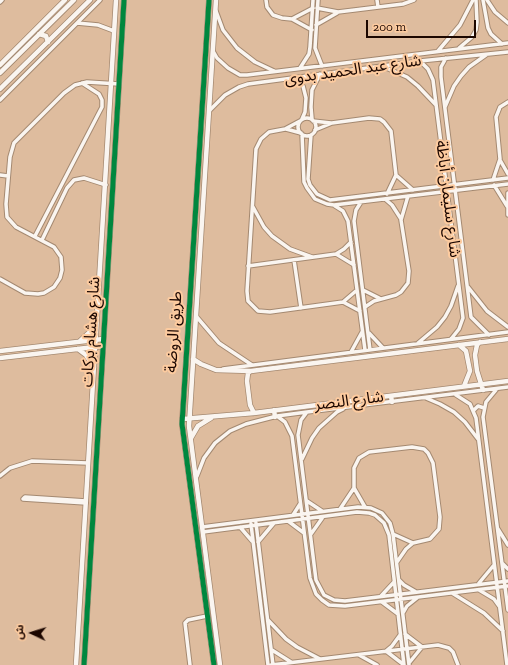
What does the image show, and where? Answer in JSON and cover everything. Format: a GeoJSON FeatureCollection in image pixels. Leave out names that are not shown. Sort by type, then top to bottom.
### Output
{"type":"FeatureCollection","features":[{"type":"Feature","properties":{"kind":"street"},"geometry":{"type":"LineString","coordinates":[[0,65],[65,0]]}},
{"type":"Feature","properties":{"kind":"street"},"geometry":{"type":"LineString","coordinates":[[0,74],[74,0]]}},
{"type":"Feature","properties":{"kind":"street"},"geometry":{"type":"LineString","coordinates":[[0,89],[90,0]]}},
{"type":"Feature","properties":{"kind":"street"},"geometry":{"type":"LineString","coordinates":[[0,100],[100,0]]}},
{"type":"Feature","properties":{"kind":"street","name":"شارع هشام بركات"},"geometry":{"type":"LineString","coordinates":[[76,665],[116,0]]}},
{"type":"Feature","properties":{"kind":"street","name":"شارع هشام بركات"},"geometry":{"type":"LineString","coordinates":[[84,665],[124,0]]}},
{"type":"Feature","properties":{"kind":"street","name":"طريق الروضة"},"geometry":{"type":"LineString","coordinates":[[209,0],[182,419],[214,665]]}},
{"type":"Feature","properties":{"kind":"street","name":"طريق الروضة"},"geometry":{"type":"LineString","coordinates":[[216,0],[193,359],[190,439],[220,665]]}},
{"type":"Feature","properties":{"kind":"street"},"geometry":{"type":"LineString","coordinates":[[266,0],[267,7],[273,15],[292,19],[312,30]]}},
{"type":"Feature","properties":{"kind":"street"},"geometry":{"type":"LineString","coordinates":[[300,68],[308,54],[312,30],[313,0]]}},
{"type":"Feature","properties":{"kind":"street"},"geometry":{"type":"LineString","coordinates":[[318,0],[316,54],[322,66]]}},
{"type":"Feature","properties":{"kind":"street"},"geometry":{"type":"LineString","coordinates":[[377,0],[378,7]]}},
{"type":"Feature","properties":{"kind":"street"},"geometry":{"type":"LineString","coordinates":[[318,8],[338,12],[403,4],[414,0]]}},
{"type":"Feature","properties":{"kind":"street"},"geometry":{"type":"LineString","coordinates":[[458,49],[472,37],[477,26],[477,13],[474,0]]}},
{"type":"Feature","properties":{"kind":"street"},"geometry":{"type":"LineString","coordinates":[[438,51],[460,25],[474,0]]}},
{"type":"Feature","properties":{"kind":"street"},"geometry":{"type":"LineString","coordinates":[[483,0],[488,28],[491,34],[502,44]]}},
{"type":"Feature","properties":{"kind":"street"},"geometry":{"type":"LineString","coordinates":[[487,0],[495,12],[508,23]]}},
{"type":"Feature","properties":{"kind":"street"},"geometry":{"type":"LineString","coordinates":[[292,19],[313,8]]}},
{"type":"Feature","properties":{"kind":"street"},"geometry":{"type":"LineString","coordinates":[[215,9],[223,30],[237,48],[255,62],[275,72]]}},
{"type":"Feature","properties":{"kind":"street"},"geometry":{"type":"LineString","coordinates":[[316,25],[338,12]]}},
{"type":"Feature","properties":{"kind":"street"},"geometry":{"type":"LineString","coordinates":[[477,13],[485,12]]}},
{"type":"Feature","properties":{"kind":"street"},"geometry":{"type":"LineString","coordinates":[[77,23],[98,25],[114,31]]}},
{"type":"Feature","properties":{"kind":"street"},"geometry":{"type":"LineString","coordinates":[[50,24],[51,30],[57,32]]}},
{"type":"Feature","properties":{"kind":"street"},"geometry":{"type":"LineString","coordinates":[[40,34],[46,36],[48,42]]}},
{"type":"Feature","properties":{"kind":"street","name":"شارع عبد الحميد بدوى"},"geometry":{"type":"LineString","coordinates":[[213,51],[217,58],[228,68],[240,75],[247,75],[508,43]]}},
{"type":"Feature","properties":{"kind":"street","name":"شارع عبد الحميد بدوى"},"geometry":{"type":"LineString","coordinates":[[208,112],[225,95],[248,84],[420,61],[508,52]]}},
{"type":"Feature","properties":{"kind":"street"},"geometry":{"type":"LineString","coordinates":[[445,108],[448,96],[461,76],[473,63],[488,53]]}},
{"type":"Feature","properties":{"kind":"street"},"geometry":{"type":"LineString","coordinates":[[392,57],[393,65]]}},
{"type":"Feature","properties":{"kind":"street","name":"شارع سليمان أباظة"},"geometry":{"type":"LineString","coordinates":[[446,58],[440,72],[471,317]]}},
{"type":"Feature","properties":{"kind":"street","name":"شارع سليمان أباظة"},"geometry":{"type":"LineString","coordinates":[[420,61],[431,74],[437,106],[463,318]]}},
{"type":"Feature","properties":{"kind":"street"},"geometry":{"type":"LineString","coordinates":[[382,66],[395,71],[412,82],[437,106]]}},
{"type":"Feature","properties":{"kind":"street"},"geometry":{"type":"LineString","coordinates":[[315,130],[316,126],[311,111],[312,90],[320,74]]}},
{"type":"Feature","properties":{"kind":"street"},"geometry":{"type":"LineString","coordinates":[[247,75],[245,80],[248,84]]}},
{"type":"Feature","properties":{"kind":"street"},"geometry":{"type":"LineString","coordinates":[[294,78],[303,86],[306,98],[306,112],[301,120],[299,128],[302,134],[303,175],[310,194],[321,202],[334,205],[508,184]]}},
{"type":"Feature","properties":{"kind":"street"},"geometry":{"type":"LineString","coordinates":[[0,279],[31,294],[44,293],[54,286],[61,276],[61,257],[54,247],[16,227],[7,217],[8,176],[11,150],[18,138],[69,89],[82,83],[119,84]]}},
{"type":"Feature","properties":{"kind":"street"},"geometry":{"type":"LineString","coordinates":[[35,236],[102,107],[102,100],[99,94],[82,83]]}},
{"type":"Feature","properties":{"kind":"street"},"geometry":{"type":"LineString","coordinates":[[508,102],[500,107],[496,117],[500,159],[508,174]]}},
{"type":"Feature","properties":{"kind":"street"},"geometry":{"type":"LineString","coordinates":[[332,123],[307,118],[285,129],[269,132],[258,144],[246,296],[254,309],[263,312],[343,302],[357,290]]}},
{"type":"Feature","properties":{"kind":"street"},"geometry":{"type":"LineString","coordinates":[[385,199],[386,194],[396,175],[391,131],[384,122],[380,119],[369,118],[332,123],[315,130],[310,135],[308,179],[310,185],[318,195],[330,200],[386,194],[508,178]]}},
{"type":"Feature","properties":{"kind":"street"},"geometry":{"type":"LineString","coordinates":[[285,129],[310,135]]}},
{"type":"Feature","properties":{"kind":"street"},"geometry":{"type":"LineString","coordinates":[[493,180],[500,159]]}},
{"type":"Feature","properties":{"kind":"street"},"geometry":{"type":"LineString","coordinates":[[0,175],[8,176]]}},
{"type":"Feature","properties":{"kind":"street"},"geometry":{"type":"LineString","coordinates":[[396,175],[413,190]]}},
{"type":"Feature","properties":{"kind":"street"},"geometry":{"type":"LineString","coordinates":[[42,240],[58,206],[70,184],[74,180],[84,178],[106,186]]}},
{"type":"Feature","properties":{"kind":"street"},"geometry":{"type":"LineString","coordinates":[[494,185],[507,206]]}},
{"type":"Feature","properties":{"kind":"street"},"geometry":{"type":"LineString","coordinates":[[508,193],[508,215]]}},
{"type":"Feature","properties":{"kind":"street"},"geometry":{"type":"LineString","coordinates":[[401,220],[408,196]]}},
{"type":"Feature","properties":{"kind":"street"},"geometry":{"type":"LineString","coordinates":[[365,307],[380,299],[396,295],[401,292],[408,283],[409,271],[401,220],[397,212],[385,199]]}},
{"type":"Feature","properties":{"kind":"street"},"geometry":{"type":"LineString","coordinates":[[361,202],[356,210],[354,221],[370,350]]}},
{"type":"Feature","properties":{"kind":"street"},"geometry":{"type":"LineString","coordinates":[[52,203],[58,206]]}},
{"type":"Feature","properties":{"kind":"street"},"geometry":{"type":"LineString","coordinates":[[334,205],[343,212],[348,221],[365,350]]}},
{"type":"Feature","properties":{"kind":"street"},"geometry":{"type":"LineString","coordinates":[[196,206],[203,206]]}},
{"type":"Feature","properties":{"kind":"street"},"geometry":{"type":"LineString","coordinates":[[252,206],[264,227],[281,243],[302,254],[313,257]]}},
{"type":"Feature","properties":{"kind":"street"},"geometry":{"type":"LineString","coordinates":[[104,211],[111,211]]}},
{"type":"Feature","properties":{"kind":"street"},"geometry":{"type":"LineString","coordinates":[[348,221],[351,219],[354,221]]}},
{"type":"Feature","properties":{"kind":"street"},"geometry":{"type":"LineString","coordinates":[[195,221],[202,221]]}},
{"type":"Feature","properties":{"kind":"street"},"geometry":{"type":"LineString","coordinates":[[248,266],[336,254],[351,242]]}},
{"type":"Feature","properties":{"kind":"street"},"geometry":{"type":"LineString","coordinates":[[336,254],[354,265]]}},
{"type":"Feature","properties":{"kind":"street"},"geometry":{"type":"LineString","coordinates":[[294,260],[300,308]]}},
{"type":"Feature","properties":{"kind":"street"},"geometry":{"type":"LineString","coordinates":[[418,344],[437,327],[445,317],[451,306],[459,282]]}},
{"type":"Feature","properties":{"kind":"street"},"geometry":{"type":"LineString","coordinates":[[467,284],[487,311],[508,327]]}},
{"type":"Feature","properties":{"kind":"street"},"geometry":{"type":"LineString","coordinates":[[362,290],[380,299]]}},
{"type":"Feature","properties":{"kind":"street"},"geometry":{"type":"LineString","coordinates":[[343,302],[360,311]]}},
{"type":"Feature","properties":{"kind":"street"},"geometry":{"type":"LineString","coordinates":[[196,315],[219,343],[252,365]]}},
{"type":"Feature","properties":{"kind":"street"},"geometry":{"type":"LineString","coordinates":[[451,339],[459,329],[463,318],[467,320],[471,317],[489,335]]}},
{"type":"Feature","properties":{"kind":"street"},"geometry":{"type":"LineString","coordinates":[[78,342],[91,331],[97,321]]}},
{"type":"Feature","properties":{"kind":"street"},"geometry":{"type":"LineString","coordinates":[[351,352],[363,331]]}},
{"type":"Feature","properties":{"kind":"street"},"geometry":{"type":"LineString","coordinates":[[368,331],[383,348]]}},
{"type":"Feature","properties":{"kind":"street"},"geometry":{"type":"LineString","coordinates":[[216,370],[508,332]]}},
{"type":"Feature","properties":{"kind":"street"},"geometry":{"type":"LineString","coordinates":[[0,351],[103,339]]}},
{"type":"Feature","properties":{"kind":"street"},"geometry":{"type":"LineString","coordinates":[[193,359],[216,370],[250,371],[508,339]]}},
{"type":"Feature","properties":{"kind":"street"},"geometry":{"type":"LineString","coordinates":[[480,342],[477,345],[475,355],[477,371],[483,390]]}},
{"type":"Feature","properties":{"kind":"street"},"geometry":{"type":"LineString","coordinates":[[424,343],[425,349]]}},
{"type":"Feature","properties":{"kind":"street"},"geometry":{"type":"LineString","coordinates":[[460,345],[466,351],[470,371],[464,386]]}},
{"type":"Feature","properties":{"kind":"street"},"geometry":{"type":"LineString","coordinates":[[0,358],[103,346]]}},
{"type":"Feature","properties":{"kind":"street"},"geometry":{"type":"LineString","coordinates":[[78,349],[89,359],[94,368]]}},
{"type":"Feature","properties":{"kind":"street"},"geometry":{"type":"LineString","coordinates":[[308,358],[309,364]]}},
{"type":"Feature","properties":{"kind":"street"},"geometry":{"type":"LineString","coordinates":[[250,371],[248,373],[247,381],[250,405],[254,413]]}},
{"type":"Feature","properties":{"kind":"street"},"geometry":{"type":"LineString","coordinates":[[184,381],[192,381]]}},
{"type":"Feature","properties":{"kind":"street","name":"شارع النصر"},"geometry":{"type":"LineString","coordinates":[[182,419],[254,413],[508,381]]}},
{"type":"Feature","properties":{"kind":"street"},"geometry":{"type":"LineString","coordinates":[[196,479],[204,458],[211,448],[224,435],[240,426],[276,417],[307,412],[508,387]]}},
{"type":"Feature","properties":{"kind":"street"},"geometry":{"type":"LineString","coordinates":[[499,388],[489,396],[484,408],[483,417],[502,563],[506,581],[508,610]]}},
{"type":"Feature","properties":{"kind":"street"},"geometry":{"type":"LineString","coordinates":[[451,394],[458,395],[464,399],[474,410],[507,665]]}},
{"type":"Feature","properties":{"kind":"street"},"geometry":{"type":"LineString","coordinates":[[391,396],[392,402]]}},
{"type":"Feature","properties":{"kind":"street"},"geometry":{"type":"LineString","coordinates":[[419,398],[433,401],[454,412],[465,422],[479,441]]}},
{"type":"Feature","properties":{"kind":"street"},"geometry":{"type":"LineString","coordinates":[[474,410],[478,406],[484,408]]}},
{"type":"Feature","properties":{"kind":"street"},"geometry":{"type":"LineString","coordinates":[[301,460],[309,443],[319,428],[337,412],[347,407]]}},
{"type":"Feature","properties":{"kind":"street"},"geometry":{"type":"LineString","coordinates":[[274,410],[276,417],[285,422],[292,436],[312,587],[322,600],[337,607],[506,586]]}},
{"type":"Feature","properties":{"kind":"street"},"geometry":{"type":"LineString","coordinates":[[307,412],[301,420],[298,430],[316,580],[324,595],[339,601],[506,581]]}},
{"type":"Feature","properties":{"kind":"street"},"geometry":{"type":"LineString","coordinates":[[190,439],[198,426],[218,417]]}},
{"type":"Feature","properties":{"kind":"street"},"geometry":{"type":"LineString","coordinates":[[365,507],[354,488],[354,468],[359,458],[363,454],[374,451],[418,447],[428,452],[433,463],[440,523],[435,535],[430,539],[413,543],[406,548],[397,563]]}},
{"type":"Feature","properties":{"kind":"street"},"geometry":{"type":"LineString","coordinates":[[89,448],[96,448]]}},
{"type":"Feature","properties":{"kind":"street"},"geometry":{"type":"LineString","coordinates":[[0,476],[10,468],[32,461],[88,463]]}},
{"type":"Feature","properties":{"kind":"street"},"geometry":{"type":"LineString","coordinates":[[340,509],[354,488]]}},
{"type":"Feature","properties":{"kind":"street"},"geometry":{"type":"LineString","coordinates":[[23,498],[86,502],[25,500],[23,498]]}},
{"type":"Feature","properties":{"kind":"street"},"geometry":{"type":"LineString","coordinates":[[306,501],[322,512]]}},
{"type":"Feature","properties":{"kind":"street"},"geometry":{"type":"LineString","coordinates":[[293,515],[301,503]]}},
{"type":"Feature","properties":{"kind":"street"},"geometry":{"type":"LineString","coordinates":[[202,529],[340,509],[365,507],[376,510],[386,518],[393,534],[397,563],[398,594],[403,612],[405,634],[404,665]]}},
{"type":"Feature","properties":{"kind":"street"},"geometry":{"type":"LineString","coordinates":[[202,529],[251,526],[363,512],[375,515],[387,529],[397,580],[404,586],[417,592]]}},
{"type":"Feature","properties":{"kind":"street"},"geometry":{"type":"LineString","coordinates":[[310,535],[323,517]]}},
{"type":"Feature","properties":{"kind":"street"},"geometry":{"type":"LineString","coordinates":[[256,520],[272,650],[272,665]]}},
{"type":"Feature","properties":{"kind":"street"},"geometry":{"type":"LineString","coordinates":[[251,521],[272,665]]}},
{"type":"Feature","properties":{"kind":"street"},"geometry":{"type":"LineString","coordinates":[[288,521],[305,533]]}},
{"type":"Feature","properties":{"kind":"street"},"geometry":{"type":"LineString","coordinates":[[258,542],[274,523]]}},
{"type":"Feature","properties":{"kind":"street"},"geometry":{"type":"LineString","coordinates":[[497,526],[508,545]]}},
{"type":"Feature","properties":{"kind":"street"},"geometry":{"type":"LineString","coordinates":[[240,527],[253,543]]}},
{"type":"Feature","properties":{"kind":"street"},"geometry":{"type":"LineString","coordinates":[[393,534],[413,543]]}},
{"type":"Feature","properties":{"kind":"street"},"geometry":{"type":"LineString","coordinates":[[83,542],[91,542]]}},
{"type":"Feature","properties":{"kind":"street"},"geometry":{"type":"LineString","coordinates":[[502,563],[508,569]]}},
{"type":"Feature","properties":{"kind":"street"},"geometry":{"type":"LineString","coordinates":[[478,584],[488,575],[494,564]]}},
{"type":"Feature","properties":{"kind":"street"},"geometry":{"type":"LineString","coordinates":[[380,597],[397,580]]}},
{"type":"Feature","properties":{"kind":"street"},"geometry":{"type":"LineString","coordinates":[[203,587],[207,588],[210,586]]}},
{"type":"Feature","properties":{"kind":"street"},"geometry":{"type":"LineString","coordinates":[[478,590],[487,594],[500,606]]}},
{"type":"Feature","properties":{"kind":"street"},"geometry":{"type":"LineString","coordinates":[[452,593],[484,613],[503,631]]}},
{"type":"Feature","properties":{"kind":"street"},"geometry":{"type":"LineString","coordinates":[[403,612],[412,601],[418,597]]}},
{"type":"Feature","properties":{"kind":"street"},"geometry":{"type":"LineString","coordinates":[[399,600],[398,614],[401,634],[409,664]]}},
{"type":"Feature","properties":{"kind":"street"},"geometry":{"type":"LineString","coordinates":[[206,603],[208,601],[212,602]]}},
{"type":"Feature","properties":{"kind":"street"},"geometry":{"type":"LineString","coordinates":[[381,602],[398,614]]}},
{"type":"Feature","properties":{"kind":"street"},"geometry":{"type":"LineString","coordinates":[[190,665],[184,624],[188,620],[207,616]]}},
{"type":"Feature","properties":{"kind":"street"},"geometry":{"type":"LineString","coordinates":[[268,620],[291,643],[321,659]]}},
{"type":"Feature","properties":{"kind":"street"},"geometry":{"type":"LineString","coordinates":[[386,651],[401,634]]}},
{"type":"Feature","properties":{"kind":"street"},"geometry":{"type":"LineString","coordinates":[[405,634],[422,647]]}},
{"type":"Feature","properties":{"kind":"street"},"geometry":{"type":"LineString","coordinates":[[272,665],[438,645],[449,648],[457,657],[458,665]]}},
{"type":"Feature","properties":{"kind":"street"},"geometry":{"type":"LineString","coordinates":[[409,664],[422,647]]}},
{"type":"Feature","properties":{"kind":"street"},"geometry":{"type":"LineString","coordinates":[[272,650],[290,664]]}},
{"type":"Feature","properties":{"kind":"street"},"geometry":{"type":"LineString","coordinates":[[386,651],[404,665]]}},
{"type":"Feature","properties":{"kind":"street"},"geometry":{"type":"LineString","coordinates":[[358,654],[377,665]]}},
{"type":"Feature","properties":{"kind":"cycle path"},"geometry":{"type":"LineString","coordinates":[[84,665],[124,0]]}},
{"type":"Feature","properties":{"kind":"cycle path"},"geometry":{"type":"LineString","coordinates":[[209,0],[182,424],[214,665]]}}]}
